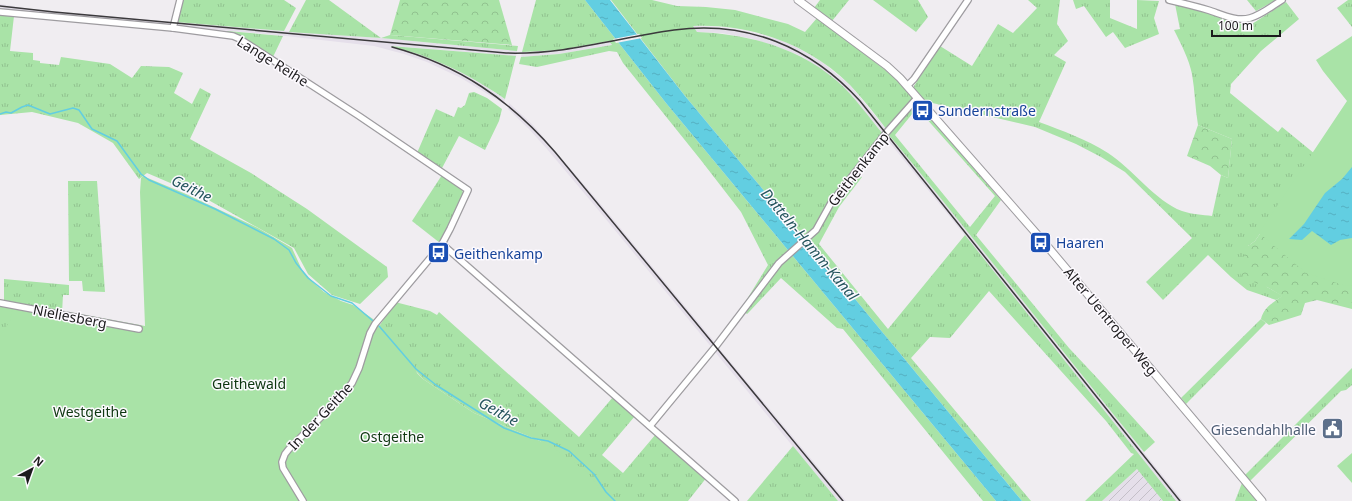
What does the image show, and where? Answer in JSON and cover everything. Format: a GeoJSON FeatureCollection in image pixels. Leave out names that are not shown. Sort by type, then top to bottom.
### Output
{"type":"FeatureCollection","features":[{"type":"Feature","properties":{"kind":"street"},"geometry":{"type":"LineString","coordinates":[[173,28],[180,0]]}},
{"type":"Feature","properties":{"kind":"street","name":"Alter Uentroper Weg"},"geometry":{"type":"LineString","coordinates":[[798,0],[887,66],[907,86],[1042,240],[1262,501]]}},
{"type":"Feature","properties":{"kind":"street"},"geometry":{"type":"LineString","coordinates":[[907,86],[914,79],[968,0]]}},
{"type":"Feature","properties":{"kind":"street"},"geometry":{"type":"LineString","coordinates":[[1169,0],[1226,17],[1241,19],[1257,15],[1282,0]]}},
{"type":"Feature","properties":{"kind":"street","name":"Lange Reihe"},"geometry":{"type":"LineString","coordinates":[[0,12],[173,28],[233,36],[240,39],[359,116],[468,190]]}},
{"type":"Feature","properties":{"kind":"street","name":"Geithenkamp"},"geometry":{"type":"LineString","coordinates":[[650,426],[716,346],[778,263],[819,227],[831,203],[886,133],[917,98]]}},
{"type":"Feature","properties":{"kind":"street","name":"In der Geithe"},"geometry":{"type":"LineString","coordinates":[[303,501],[283,468],[282,462],[285,454],[292,444],[340,398],[352,383],[375,324],[442,244],[468,190]]}},
{"type":"Feature","properties":{"kind":"street"},"geometry":{"type":"LineString","coordinates":[[442,244],[735,501]]}},
{"type":"Feature","properties":{"kind":"street","name":"Nieliesberg"},"geometry":{"type":"LineString","coordinates":[[0,303],[139,329]]}},
{"type":"Feature","properties":{"kind":"shaded area"},"geometry":{"type":"Polygon","coordinates":[[[0,4],[30,9],[172,22],[381,38],[517,51],[516,56],[392,46],[430,58],[464,74],[505,99],[504,104],[461,78],[427,62],[374,46],[286,36],[18,11],[0,8],[0,4]]]}},
{"type":"Feature","properties":{"kind":"shaded area"},"geometry":{"type":"Polygon","coordinates":[[[692,26],[736,29],[781,40],[800,49],[822,62],[849,84],[887,130],[883,134],[852,96],[803,57],[753,39],[722,33],[697,32],[692,26]]]}},
{"type":"Feature","properties":{"kind":"shaded area"},"geometry":{"type":"Polygon","coordinates":[[[609,41],[612,45],[559,54],[521,57],[522,52],[559,50],[609,41]]]}},
{"type":"Feature","properties":{"kind":"shaded area"},"geometry":{"type":"Polygon","coordinates":[[[509,103],[533,125],[598,201],[717,345],[713,349],[547,149],[508,109],[509,103]]]}},
{"type":"Feature","properties":{"kind":"shaded area"},"geometry":{"type":"Polygon","coordinates":[[[888,134],[967,230],[1183,501],[1175,501],[885,137],[888,134]]]}},
{"type":"Feature","properties":{"kind":"shaded area"},"geometry":{"type":"Polygon","coordinates":[[[719,348],[846,501],[838,501],[715,352],[719,348]]]}},
{"type":"Feature","properties":{"kind":"shaded area"},"geometry":{"type":"Polygon","coordinates":[[[1137,469],[1163,501],[1102,501],[1137,469]]]}},
{"type":"Feature","properties":{"kind":"green space"},"geometry":{"type":"Polygon","coordinates":[[[182,0],[284,0],[296,8],[284,31],[176,22],[182,0]]]}},
{"type":"Feature","properties":{"kind":"green space"},"geometry":{"type":"Polygon","coordinates":[[[306,0],[329,0],[381,38],[289,32],[306,0]]]}},
{"type":"Feature","properties":{"kind":"green space"},"geometry":{"type":"Polygon","coordinates":[[[400,0],[499,0],[512,45],[390,35],[400,0]]]}},
{"type":"Feature","properties":{"kind":"green space"},"geometry":{"type":"Polygon","coordinates":[[[536,0],[585,0],[666,103],[996,501],[983,501],[843,329],[837,328],[781,278],[747,314],[741,309],[768,265],[741,212],[623,63],[617,52],[609,51],[537,67],[519,64],[521,57],[559,54],[612,45],[609,41],[559,50],[522,52],[536,0]]]}},
{"type":"Feature","properties":{"kind":"green space"},"geometry":{"type":"Polygon","coordinates":[[[611,0],[652,0],[677,6],[735,10],[788,24],[805,32],[817,18],[897,80],[914,98],[887,130],[850,85],[816,58],[777,39],[756,33],[735,28],[693,26],[697,32],[716,33],[753,39],[771,44],[806,59],[837,81],[883,134],[855,172],[862,177],[839,207],[819,244],[888,329],[965,235],[1176,501],[1163,501],[1137,469],[1102,501],[1085,501],[1134,454],[1131,453],[1106,421],[989,291],[950,338],[930,337],[911,358],[1031,501],[1022,501],[685,96],[611,0]]]}},
{"type":"Feature","properties":{"kind":"green space"},"geometry":{"type":"Polygon","coordinates":[[[820,0],[849,0],[832,21],[814,8],[820,0]]]}},
{"type":"Feature","properties":{"kind":"green space"},"geometry":{"type":"Polygon","coordinates":[[[873,0],[918,0],[928,17],[916,32],[873,0]]]}},
{"type":"Feature","properties":{"kind":"green space"},"geometry":{"type":"Polygon","coordinates":[[[1028,0],[1060,0],[1057,24],[1068,41],[1054,55],[1066,62],[1039,122],[1083,139],[1108,153],[1126,167],[1153,192],[1172,206],[1186,212],[1212,216],[1221,175],[1228,178],[1232,139],[1198,125],[1191,68],[1174,30],[1180,29],[1175,4],[1249,26],[1286,2],[1299,19],[1261,51],[1231,84],[1230,93],[1278,132],[1282,127],[1315,154],[1255,241],[1248,246],[1267,287],[1283,296],[1276,300],[1247,290],[1208,255],[1163,300],[1146,282],[1192,238],[1125,172],[1076,144],[1035,127],[924,101],[914,89],[914,86],[940,46],[972,66],[998,24],[1013,33],[1037,8],[1028,0]]]}},
{"type":"Feature","properties":{"kind":"green space"},"geometry":{"type":"Polygon","coordinates":[[[1073,0],[1110,0],[1110,18],[1137,29],[1137,0],[1159,1],[1154,18],[1159,34],[1125,48],[1113,32],[1106,37],[1084,6],[1076,9],[1073,0]]]}},
{"type":"Feature","properties":{"kind":"green space"},"geometry":{"type":"Polygon","coordinates":[[[1247,0],[1276,0],[1256,11],[1247,0]]]}},
{"type":"Feature","properties":{"kind":"green space"},"geometry":{"type":"Polygon","coordinates":[[[1348,0],[1352,0],[1352,27],[1337,8],[1348,0]]]}},
{"type":"Feature","properties":{"kind":"green space"},"geometry":{"type":"Polygon","coordinates":[[[0,16],[14,16],[10,51],[33,53],[33,60],[40,61],[40,63],[59,65],[61,57],[110,64],[132,78],[141,66],[169,67],[183,73],[174,93],[192,104],[200,88],[211,94],[190,139],[251,173],[307,209],[387,267],[388,277],[360,304],[332,295],[308,274],[294,248],[203,197],[147,173],[139,179],[113,143],[78,123],[32,112],[0,115],[0,16]]]}},
{"type":"Feature","properties":{"kind":"green space"},"geometry":{"type":"Polygon","coordinates":[[[227,31],[283,36],[273,57],[238,36],[226,33],[227,31]]]}},
{"type":"Feature","properties":{"kind":"green space"},"geometry":{"type":"Polygon","coordinates":[[[390,35],[518,46],[517,51],[381,38],[390,35]]]}},
{"type":"Feature","properties":{"kind":"green space"},"geometry":{"type":"Polygon","coordinates":[[[1352,36],[1352,285],[1346,286],[1306,273],[1259,233],[1347,101],[1316,60],[1352,36]]]}},
{"type":"Feature","properties":{"kind":"green space"},"geometry":{"type":"Polygon","coordinates":[[[390,46],[516,56],[505,99],[450,67],[421,55],[390,46]]]}},
{"type":"Feature","properties":{"kind":"green space"},"geometry":{"type":"Polygon","coordinates":[[[474,92],[487,98],[502,109],[499,121],[485,150],[459,136],[441,170],[417,153],[436,109],[454,117],[458,107],[461,108],[465,105],[469,93],[474,92]]]}},
{"type":"Feature","properties":{"kind":"green space"},"geometry":{"type":"Polygon","coordinates":[[[917,102],[1001,200],[976,235],[1069,348],[1155,442],[1144,452],[953,213],[888,134],[917,102]],[[917,108],[895,135],[970,227],[995,196],[917,108]]]}},
{"type":"Feature","properties":{"kind":"green space"},"geometry":{"type":"Polygon","coordinates":[[[1198,125],[1232,139],[1228,178],[1221,175],[1210,166],[1187,156],[1198,125]]]}},
{"type":"Feature","properties":{"kind":"green space"},"geometry":{"type":"Polygon","coordinates":[[[1315,154],[1352,238],[1352,309],[1317,300],[1305,303],[1301,315],[1269,325],[1261,319],[1262,315],[1269,306],[1282,296],[1267,287],[1245,279],[1238,271],[1248,246],[1255,241],[1315,154]]]}},
{"type":"Feature","properties":{"kind":"green space"},"geometry":{"type":"Polygon","coordinates":[[[442,175],[462,189],[464,197],[440,243],[412,221],[442,175]]]}},
{"type":"Feature","properties":{"kind":"green space","name":"Geithewald"},"geometry":{"type":"Polygon","coordinates":[[[143,176],[186,194],[258,228],[292,248],[302,270],[315,284],[324,292],[341,301],[353,305],[373,319],[413,361],[417,373],[423,379],[474,413],[540,441],[556,450],[587,472],[608,501],[0,501],[0,336],[10,321],[14,302],[145,326],[140,192],[141,178],[143,176]]]}},
{"type":"Feature","properties":{"kind":"green space"},"geometry":{"type":"Polygon","coordinates":[[[68,181],[97,181],[105,292],[83,291],[82,281],[69,281],[68,181]]]}},
{"type":"Feature","properties":{"kind":"green space"},"geometry":{"type":"Polygon","coordinates":[[[4,279],[69,285],[69,295],[63,295],[62,313],[4,301],[4,279]]]}},
{"type":"Feature","properties":{"kind":"green space"},"geometry":{"type":"Polygon","coordinates":[[[0,302],[18,306],[0,345],[0,302]]]}},
{"type":"Feature","properties":{"kind":"green space"},"geometry":{"type":"Polygon","coordinates":[[[395,302],[430,311],[437,315],[439,312],[579,437],[613,397],[635,416],[602,455],[623,473],[656,434],[707,477],[688,501],[607,501],[540,441],[474,413],[423,379],[378,328],[395,302]]]}},
{"type":"Feature","properties":{"kind":"green space"},"geometry":{"type":"Polygon","coordinates":[[[1261,319],[1266,323],[1186,404],[1181,398],[1261,319]]]}},
{"type":"Feature","properties":{"kind":"green space"},"geometry":{"type":"Polygon","coordinates":[[[1352,368],[1352,385],[1346,390],[1341,391],[1250,481],[1245,475],[1352,368]]]}},
{"type":"Feature","properties":{"kind":"green space"},"geometry":{"type":"Polygon","coordinates":[[[793,446],[838,501],[747,501],[793,446]]]}},
{"type":"Feature","properties":{"kind":"green space"},"geometry":{"type":"Polygon","coordinates":[[[1352,453],[1352,483],[1337,466],[1352,453]]]}},
{"type":"Feature","properties":{"kind":"green space"},"geometry":{"type":"Polygon","coordinates":[[[1242,483],[1258,501],[1235,501],[1242,483]]]}},
{"type":"Feature","properties":{"kind":"water"},"geometry":{"type":"Polygon","coordinates":[[[585,0],[610,0],[685,96],[1022,501],[996,501],[666,103],[585,0]]]}},
{"type":"Feature","properties":{"kind":"water"},"geometry":{"type":"Polygon","coordinates":[[[1352,167],[1352,238],[1340,240],[1331,245],[1312,231],[1302,240],[1289,239],[1304,224],[1325,193],[1342,179],[1352,167]]]}},
{"type":"Feature","properties":{"kind":"pier"},"geometry":{"type":"Polygon","coordinates":[[[639,34],[642,38],[616,43],[613,39],[639,34]]]}},
{"type":"Feature","properties":{"kind":"waterway","name":"Geithe"},"geometry":{"type":"LineString","coordinates":[[0,114],[6,112],[11,113],[28,105],[50,114],[73,108],[79,110],[92,129],[117,141],[141,174],[149,180],[215,209],[274,239],[289,250],[296,263],[308,278],[331,296],[352,303],[373,321]]}},
{"type":"Feature","properties":{"kind":"waterway","name":"Geithe"},"geometry":{"type":"LineString","coordinates":[[379,326],[416,369],[436,385],[504,428],[531,438],[548,441],[569,451],[594,474],[606,492],[615,501]]}},
{"type":"Feature","properties":{"kind":"railway"},"geometry":{"type":"LineString","coordinates":[[0,6],[506,53],[528,53],[570,49],[653,33],[701,28],[727,29],[752,34],[776,42],[799,52],[821,66],[841,82],[860,101],[1180,501]]}},
{"type":"Feature","properties":{"kind":"railway"},"geometry":{"type":"LineString","coordinates":[[392,47],[416,55],[461,74],[501,101],[538,133],[843,501]]}},
{"type":"Feature","properties":{"kind":"place","name":"Sundernstraße"},"geometry":{"type":"Point","coordinates":[923,110]}},
{"type":"Feature","properties":{"kind":"place","name":"Haaren"},"geometry":{"type":"Point","coordinates":[1040,242]}},
{"type":"Feature","properties":{"kind":"place","name":"Geithenkamp"},"geometry":{"type":"Point","coordinates":[438,253]}},
{"type":"Feature","properties":{"kind":"place","name":"Giesendahlhalle"},"geometry":{"type":"Point","coordinates":[1332,429]}},
{"type":"Feature","properties":{"kind":"water label","name":"Datteln-Hamm-Kanal"},"geometry":{"type":"Point","coordinates":[810,244]}},
{"type":"Feature","properties":{"kind":"park label","name":"Westgeithe"},"geometry":{"type":"Point","coordinates":[90,411]}},
{"type":"Feature","properties":{"kind":"park label","name":"Ostgeithe"},"geometry":{"type":"Point","coordinates":[392,436]}}]}
